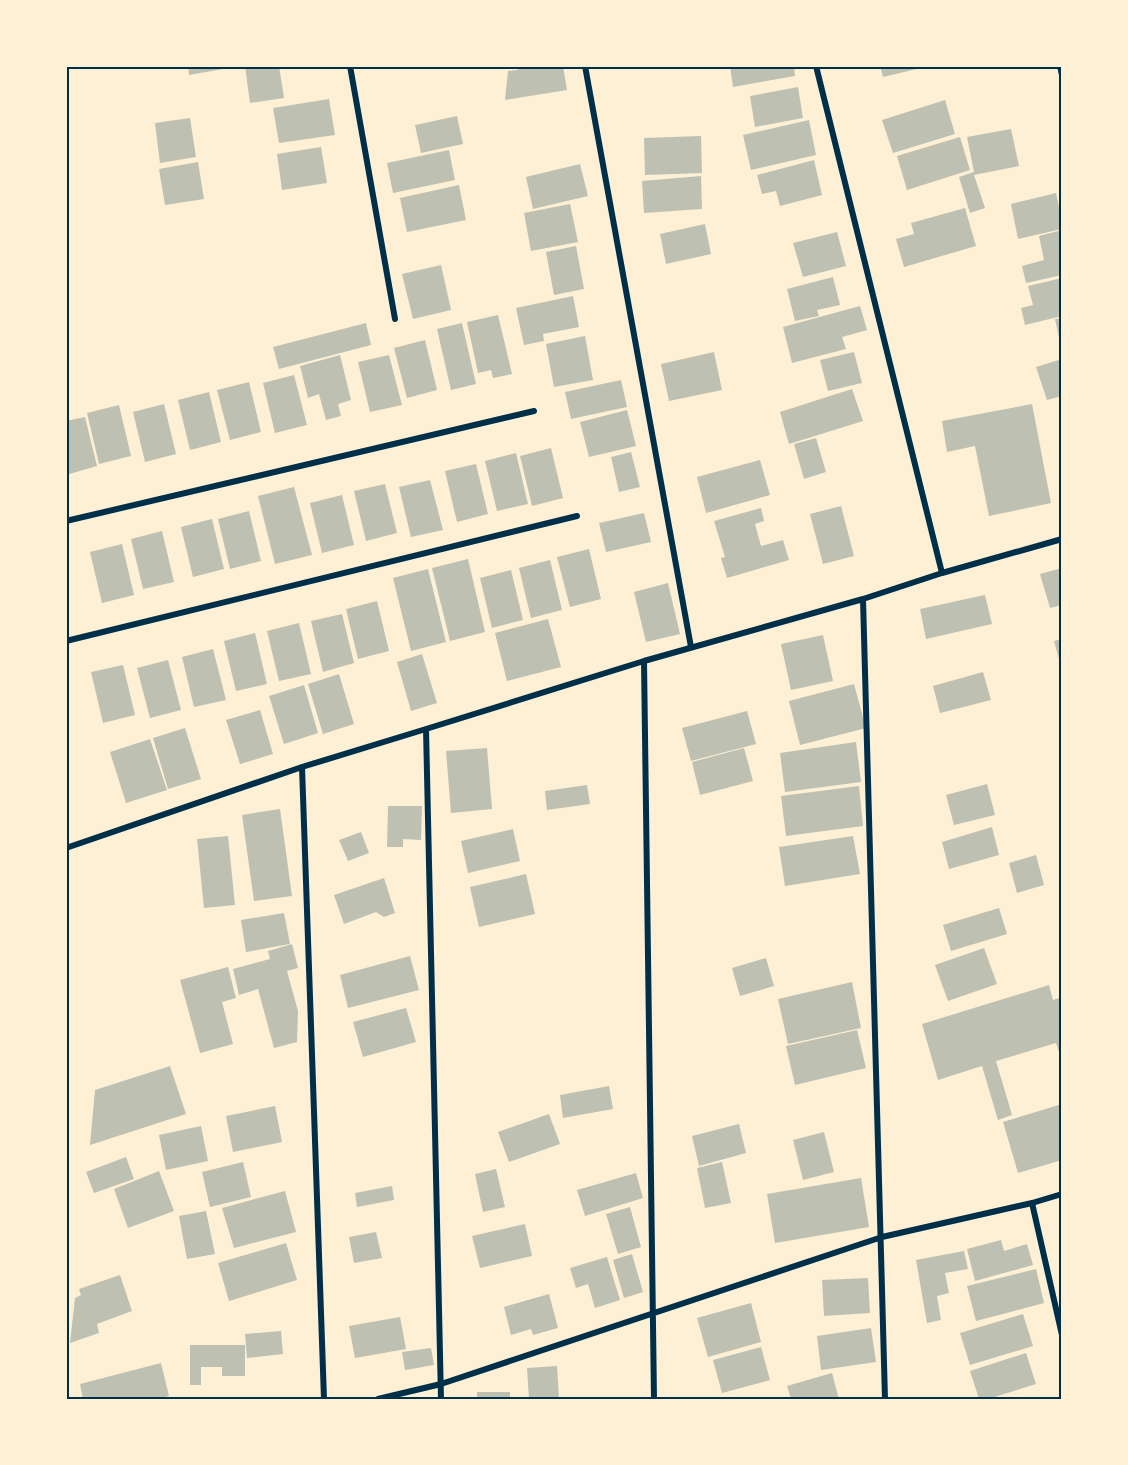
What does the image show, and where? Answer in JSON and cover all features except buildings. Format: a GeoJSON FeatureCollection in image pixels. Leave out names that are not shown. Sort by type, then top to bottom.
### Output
{"type":"FeatureCollection","features":[{"type":"Feature","properties":{"kind":"street"},"geometry":{"type":"LineString","coordinates":[[350,66],[395,319]]}},
{"type":"Feature","properties":{"kind":"street"},"geometry":{"type":"LineString","coordinates":[[585,66],[692,647]]}},
{"type":"Feature","properties":{"kind":"street"},"geometry":{"type":"LineString","coordinates":[[816,66],[942,573]]}},
{"type":"Feature","properties":{"kind":"street"},"geometry":{"type":"LineString","coordinates":[[1060,66],[1062,75]]}},
{"type":"Feature","properties":{"kind":"street"},"geometry":{"type":"LineString","coordinates":[[66,521],[534,411]]}},
{"type":"Feature","properties":{"kind":"street"},"geometry":{"type":"LineString","coordinates":[[66,641],[577,516]]}},
{"type":"Feature","properties":{"kind":"street"},"geometry":{"type":"LineString","coordinates":[[66,848],[302,766],[644,661],[863,599],[942,573],[1062,539]]}},
{"type":"Feature","properties":{"kind":"street"},"geometry":{"type":"LineString","coordinates":[[863,599],[885,1399]]}},
{"type":"Feature","properties":{"kind":"street"},"geometry":{"type":"LineString","coordinates":[[644,661],[654,1399]]}},
{"type":"Feature","properties":{"kind":"street"},"geometry":{"type":"LineString","coordinates":[[426,729],[441,1399]]}},
{"type":"Feature","properties":{"kind":"street"},"geometry":{"type":"LineString","coordinates":[[302,766],[324,1399]]}},
{"type":"Feature","properties":{"kind":"street"},"geometry":{"type":"LineString","coordinates":[[378,1399],[441,1384],[882,1237],[1062,1194]]}},
{"type":"Feature","properties":{"kind":"street"},"geometry":{"type":"LineString","coordinates":[[1032,1203],[1062,1335]]}}]}
